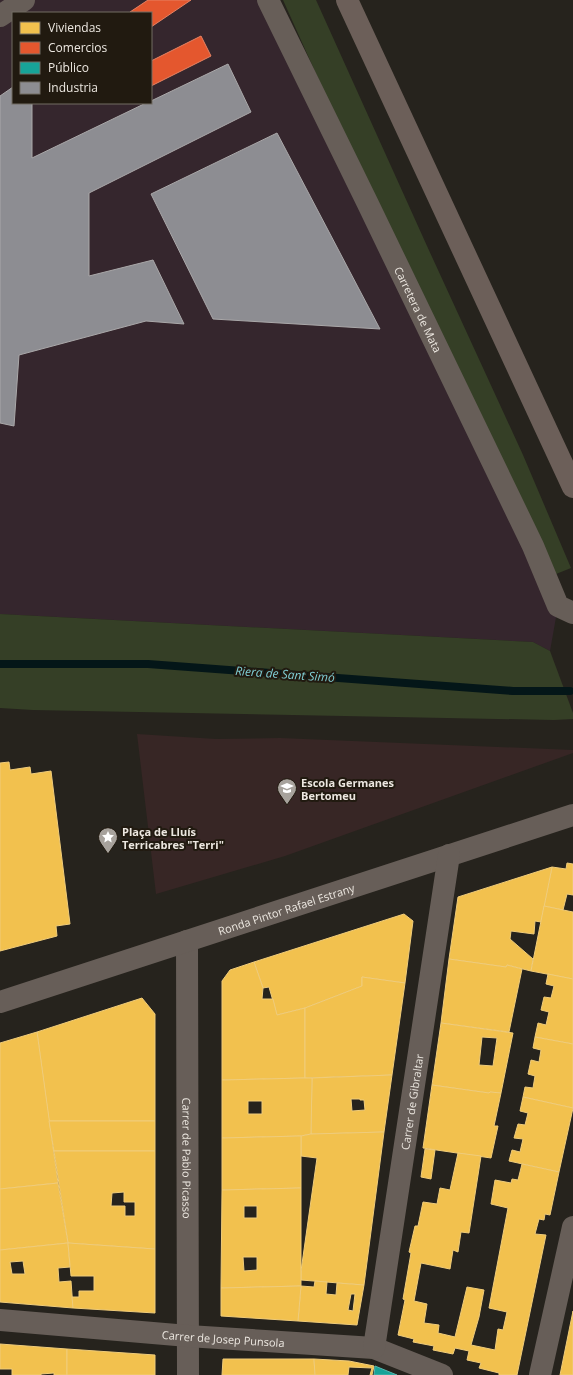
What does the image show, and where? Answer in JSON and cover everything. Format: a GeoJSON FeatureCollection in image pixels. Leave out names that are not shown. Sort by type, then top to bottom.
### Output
{"type":"FeatureCollection","features":[{"type":"Feature","properties":{"kind":"street"},"geometry":{"type":"LineString","coordinates":[[0,16],[24,0]]}},
{"type":"Feature","properties":{"kind":"street","name":"Carretera de Mata"},"geometry":{"type":"LineString","coordinates":[[268,0],[533,546],[558,606],[573,613]]}},
{"type":"Feature","properties":{"kind":"street"},"geometry":{"type":"LineString","coordinates":[[347,0],[573,487]]}},
{"type":"Feature","properties":{"kind":"street","name":"Ronda Pintor Rafael Estrany"},"geometry":{"type":"LineString","coordinates":[[0,1002],[573,815]]}},
{"type":"Feature","properties":{"kind":"street","name":"Carrer de Gibraltar"},"geometry":{"type":"LineString","coordinates":[[374,1348],[449,855]]}},
{"type":"Feature","properties":{"kind":"street","name":"Carrer de Pablo Picasso"},"geometry":{"type":"LineString","coordinates":[[187,942],[188,1375]]}},
{"type":"Feature","properties":{"kind":"street"},"geometry":{"type":"LineString","coordinates":[[540,1375],[573,1227]]}},
{"type":"Feature","properties":{"kind":"street","name":"Carrer de Josep Punsola"},"geometry":{"type":"LineString","coordinates":[[0,1320],[188,1336],[374,1348],[442,1375]]}},
{"type":"Feature","properties":{"kind":"shaded area"},"geometry":{"type":"Polygon","coordinates":[[[0,0],[268,0],[558,606],[550,651],[533,642],[0,614],[0,0]]]}},
{"type":"Feature","properties":{"kind":"shaded area","name":"Escola Germanes Bertomeu"},"geometry":{"type":"Polygon","coordinates":[[[137,734],[216,739],[280,738],[573,750],[573,753],[285,856],[156,894],[137,734]]]}},
{"type":"Feature","properties":{"kind":"green space"},"geometry":{"type":"Polygon","coordinates":[[[283,0],[316,0],[523,455],[571,568],[556,574],[348,145],[283,0]]]}},
{"type":"Feature","properties":{"kind":"green space"},"geometry":{"type":"Polygon","coordinates":[[[0,614],[533,642],[550,651],[573,713],[573,719],[554,720],[33,710],[0,708],[0,614]]]}},
{"type":"Feature","properties":{"kind":"building: Viviendas"},"geometry":{"type":"Polygon","coordinates":[[[9,762],[10,770],[30,767],[31,774],[51,771],[70,924],[56,926],[57,936],[0,951],[0,763],[9,762]]]}},
{"type":"Feature","properties":{"kind":"building: Viviendas"},"geometry":{"type":"Polygon","coordinates":[[[567,863],[573,864],[573,895],[567,894],[563,910],[544,906],[552,867],[566,869],[567,863]]]}},
{"type":"Feature","properties":{"kind":"building: Viviendas"},"geometry":{"type":"Polygon","coordinates":[[[552,867],[541,922],[535,921],[534,934],[511,931],[510,939],[533,959],[531,971],[507,965],[506,967],[449,959],[458,897],[552,867]]]}},
{"type":"Feature","properties":{"kind":"building: Viviendas"},"geometry":{"type":"Polygon","coordinates":[[[544,906],[573,912],[573,979],[531,971],[544,906]]]}},
{"type":"Feature","properties":{"kind":"building: Viviendas"},"geometry":{"type":"Polygon","coordinates":[[[404,914],[413,921],[405,983],[362,977],[362,986],[305,1008],[277,1015],[269,987],[263,988],[254,962],[404,914]]]}},
{"type":"Feature","properties":{"kind":"building: Viviendas"},"geometry":{"type":"Polygon","coordinates":[[[449,959],[506,967],[507,965],[522,969],[509,1032],[441,1023],[449,959]]]}},
{"type":"Feature","properties":{"kind":"building: Viviendas"},"geometry":{"type":"Polygon","coordinates":[[[254,962],[263,988],[262,999],[273,999],[277,1015],[305,1008],[305,1078],[222,1080],[222,981],[230,970],[254,962]]]}},
{"type":"Feature","properties":{"kind":"building: Viviendas"},"geometry":{"type":"Polygon","coordinates":[[[548,974],[573,979],[573,1044],[535,1037],[538,1023],[546,1025],[549,1012],[541,1010],[544,997],[551,998],[554,986],[546,984],[548,974]]]}},
{"type":"Feature","properties":{"kind":"building: Viviendas"},"geometry":{"type":"Polygon","coordinates":[[[362,977],[405,983],[392,1075],[305,1078],[305,1008],[362,986],[362,977]]]}},
{"type":"Feature","properties":{"kind":"building: Viviendas"},"geometry":{"type":"Polygon","coordinates":[[[142,998],[155,1014],[155,1121],[49,1121],[37,1032],[142,998]]]}},
{"type":"Feature","properties":{"kind":"building: Viviendas"},"geometry":{"type":"Polygon","coordinates":[[[441,1023],[513,1033],[501,1093],[489,1093],[432,1085],[441,1023]],[[482,1037],[479,1065],[493,1066],[497,1038],[482,1037]]]}},
{"type":"Feature","properties":{"kind":"building: Viviendas"},"geometry":{"type":"Polygon","coordinates":[[[37,1032],[58,1183],[0,1189],[0,1043],[37,1032]]]}},
{"type":"Feature","properties":{"kind":"building: Viviendas"},"geometry":{"type":"Polygon","coordinates":[[[535,1037],[573,1044],[573,1108],[523,1097],[525,1087],[533,1088],[535,1076],[528,1074],[531,1060],[539,1062],[541,1050],[533,1048],[535,1037]]]}},
{"type":"Feature","properties":{"kind":"building: Viviendas"},"geometry":{"type":"Polygon","coordinates":[[[392,1075],[384,1132],[311,1134],[312,1078],[392,1075]],[[351,1099],[352,1111],[365,1110],[364,1100],[351,1099]]]}},
{"type":"Feature","properties":{"kind":"building: Viviendas"},"geometry":{"type":"Polygon","coordinates":[[[312,1078],[311,1134],[301,1136],[222,1138],[222,1080],[312,1078]],[[248,1101],[248,1114],[262,1114],[262,1101],[248,1101]]]}},
{"type":"Feature","properties":{"kind":"building: Viviendas"},"geometry":{"type":"Polygon","coordinates":[[[432,1085],[489,1093],[501,1093],[494,1126],[498,1126],[491,1158],[423,1148],[432,1085]]]}},
{"type":"Feature","properties":{"kind":"building: Viviendas"},"geometry":{"type":"Polygon","coordinates":[[[523,1097],[573,1108],[559,1172],[509,1161],[512,1150],[520,1152],[523,1139],[514,1138],[518,1124],[525,1125],[528,1113],[520,1111],[523,1097]]]}},
{"type":"Feature","properties":{"kind":"building: Viviendas"},"geometry":{"type":"Polygon","coordinates":[[[49,1121],[155,1121],[155,1151],[54,1151],[49,1121]]]}},
{"type":"Feature","properties":{"kind":"building: Viviendas"},"geometry":{"type":"Polygon","coordinates":[[[384,1132],[364,1285],[301,1280],[317,1158],[301,1156],[301,1136],[311,1134],[384,1132]]]}},
{"type":"Feature","properties":{"kind":"building: Viviendas"},"geometry":{"type":"Polygon","coordinates":[[[301,1136],[301,1188],[222,1190],[222,1138],[301,1136]]]}},
{"type":"Feature","properties":{"kind":"building: Viviendas"},"geometry":{"type":"Polygon","coordinates":[[[425,1149],[435,1150],[431,1179],[421,1177],[425,1149]]]}},
{"type":"Feature","properties":{"kind":"building: Viviendas"},"geometry":{"type":"Polygon","coordinates":[[[54,1151],[155,1151],[155,1249],[68,1243],[54,1151]],[[124,1192],[112,1193],[111,1206],[125,1206],[125,1216],[135,1216],[135,1202],[124,1202],[124,1192]]]}},
{"type":"Feature","properties":{"kind":"building: Viviendas"},"geometry":{"type":"Polygon","coordinates":[[[458,1153],[481,1156],[469,1233],[461,1232],[458,1252],[453,1250],[450,1269],[421,1263],[414,1301],[427,1304],[424,1323],[439,1325],[438,1333],[455,1337],[467,1287],[484,1290],[479,1317],[471,1345],[495,1350],[498,1329],[503,1330],[507,1312],[489,1308],[508,1208],[491,1204],[495,1180],[511,1183],[512,1179],[518,1180],[522,1164],[559,1172],[550,1215],[545,1214],[544,1220],[539,1219],[535,1234],[546,1235],[517,1375],[499,1375],[499,1373],[479,1368],[481,1363],[467,1360],[469,1351],[455,1348],[453,1354],[433,1350],[434,1346],[413,1342],[414,1339],[398,1335],[405,1300],[403,1299],[411,1253],[409,1252],[415,1226],[418,1226],[423,1202],[437,1204],[440,1188],[450,1190],[458,1153]]]}},
{"type":"Feature","properties":{"kind":"building: Viviendas"},"geometry":{"type":"Polygon","coordinates":[[[58,1183],[68,1243],[0,1250],[0,1189],[58,1183]]]}},
{"type":"Feature","properties":{"kind":"building: Viviendas"},"geometry":{"type":"Polygon","coordinates":[[[301,1188],[301,1286],[221,1288],[222,1190],[301,1188]],[[244,1206],[244,1218],[257,1218],[257,1206],[244,1206]],[[243,1257],[244,1271],[257,1270],[257,1257],[243,1257]]]}},
{"type":"Feature","properties":{"kind":"building: Viviendas"},"geometry":{"type":"Polygon","coordinates":[[[68,1243],[70,1267],[58,1268],[59,1282],[71,1281],[73,1308],[0,1302],[0,1250],[68,1243]],[[23,1261],[10,1262],[12,1274],[25,1274],[23,1261]]]}},
{"type":"Feature","properties":{"kind":"building: Viviendas"},"geometry":{"type":"Polygon","coordinates":[[[68,1243],[155,1249],[155,1313],[73,1308],[72,1297],[79,1297],[79,1291],[94,1291],[94,1276],[71,1276],[68,1243]]]}},
{"type":"Feature","properties":{"kind":"building: Viviendas"},"geometry":{"type":"Polygon","coordinates":[[[315,1281],[327,1282],[326,1294],[336,1295],[337,1283],[364,1285],[357,1325],[298,1321],[301,1286],[314,1287],[315,1281]],[[351,1294],[348,1310],[353,1311],[355,1294],[351,1294]]]}},
{"type":"Feature","properties":{"kind":"building: Viviendas"},"geometry":{"type":"Polygon","coordinates":[[[301,1286],[298,1321],[221,1316],[221,1288],[301,1286]]]}},
{"type":"Feature","properties":{"kind":"building: Viviendas"},"geometry":{"type":"Polygon","coordinates":[[[573,1311],[573,1375],[560,1375],[573,1311]]]}},
{"type":"Feature","properties":{"kind":"building: Viviendas"},"geometry":{"type":"Polygon","coordinates":[[[0,1344],[67,1349],[67,1375],[54,1375],[54,1373],[41,1375],[12,1375],[12,1369],[0,1369],[0,1344]]]}},
{"type":"Feature","properties":{"kind":"building: Viviendas"},"geometry":{"type":"Polygon","coordinates":[[[67,1349],[155,1355],[155,1375],[67,1375],[67,1349]]]}},
{"type":"Feature","properties":{"kind":"building: Viviendas"},"geometry":{"type":"Polygon","coordinates":[[[223,1359],[314,1359],[315,1375],[222,1375],[223,1359]]]}},
{"type":"Feature","properties":{"kind":"building: Viviendas"},"geometry":{"type":"Polygon","coordinates":[[[314,1359],[349,1361],[374,1366],[372,1375],[370,1375],[372,1368],[349,1367],[348,1375],[315,1375],[314,1359]]]}},
{"type":"Feature","properties":{"kind":"building: Comercios"},"geometry":{"type":"Polygon","coordinates":[[[148,0],[191,0],[152,26],[152,12],[130,12],[148,0]]]}},
{"type":"Feature","properties":{"kind":"building: Comercios"},"geometry":{"type":"Polygon","coordinates":[[[201,36],[211,56],[152,86],[152,60],[201,36]]]}},
{"type":"Feature","properties":{"kind":"building: Público"},"geometry":{"type":"Polygon","coordinates":[[[375,1366],[397,1375],[374,1375],[375,1366]]]}},
{"type":"Feature","properties":{"kind":"building: Industria"},"geometry":{"type":"Polygon","coordinates":[[[228,64],[251,112],[89,193],[89,276],[153,260],[184,324],[146,321],[19,355],[14,426],[0,423],[0,96],[12,88],[12,104],[32,104],[32,158],[144,104],[152,104],[152,101],[228,64]]]}},
{"type":"Feature","properties":{"kind":"building: Industria"},"geometry":{"type":"Polygon","coordinates":[[[277,133],[380,329],[213,319],[151,194],[277,133]]]}},
{"type":"Feature","properties":{"kind":"waterway","name":"Riera de Sant Simó"},"geometry":{"type":"LineString","coordinates":[[0,664],[148,664],[513,691],[570,691]]}},
{"type":"Feature","properties":{"kind":"place","name":"Escola Germanes Bertomeu"},"geometry":{"type":"Point","coordinates":[287,805]}},
{"type":"Feature","properties":{"kind":"place","name":"Plaça de Lluís Terricabres \"Terri\""},"geometry":{"type":"Point","coordinates":[108,854]}}]}
